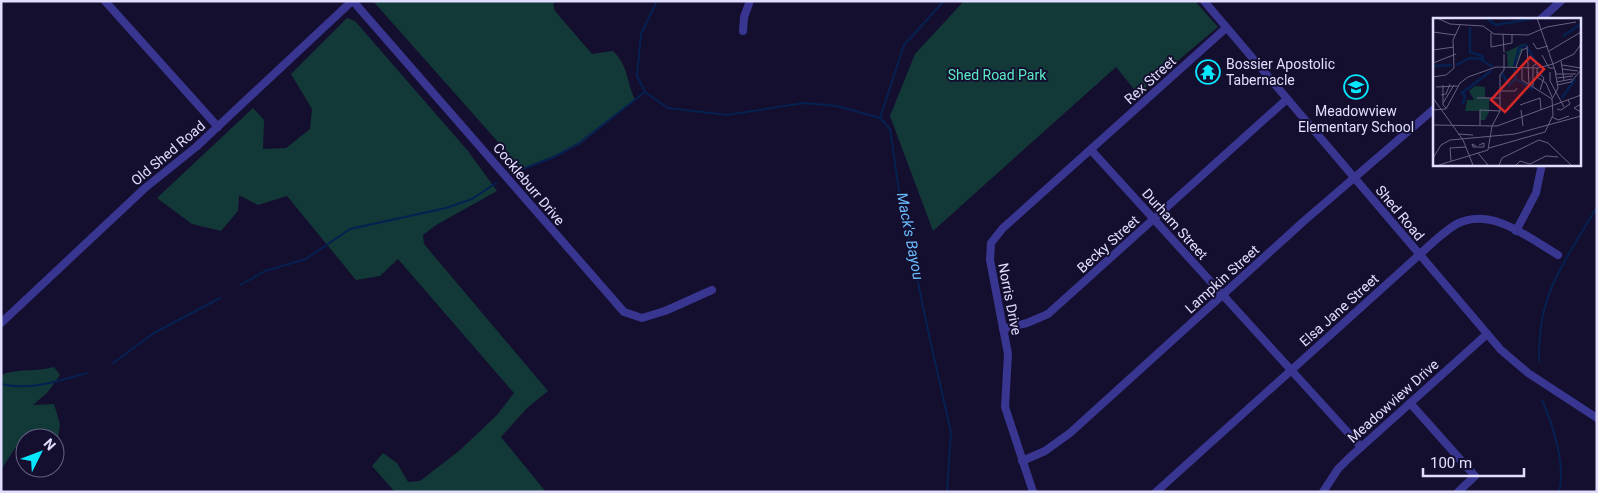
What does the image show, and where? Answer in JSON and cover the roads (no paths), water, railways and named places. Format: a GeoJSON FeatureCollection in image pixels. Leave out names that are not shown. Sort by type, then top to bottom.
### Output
{"type":"FeatureCollection","features":[{"type":"Feature","properties":{"kind":"street"},"geometry":{"type":"LineString","coordinates":[[105,1],[218,127]]}},
{"type":"Feature","properties":{"kind":"street","name":"Old Shed Road"},"geometry":{"type":"LineString","coordinates":[[1,323],[145,188],[218,127],[352,1]]}},
{"type":"Feature","properties":{"kind":"street","name":"Cockleburr Drive"},"geometry":{"type":"LineString","coordinates":[[352,1],[624,312],[642,318],[665,311],[712,290]]}},
{"type":"Feature","properties":{"kind":"street"},"geometry":{"type":"LineString","coordinates":[[743,31],[744,17],[750,1]]}},
{"type":"Feature","properties":{"kind":"street","name":"Shed Road"},"geometry":{"type":"LineString","coordinates":[[1204,1],[1486,334],[1528,373],[1597,418]]}},
{"type":"Feature","properties":{"kind":"street"},"geometry":{"type":"LineString","coordinates":[[1542,18],[1561,1]]}},
{"type":"Feature","properties":{"kind":"street","name":"Rex Street"},"geometry":{"type":"LineString","coordinates":[[1091,150],[1226,28]]}},
{"type":"Feature","properties":{"kind":"street","name":"Becky Street"},"geometry":{"type":"LineString","coordinates":[[1004,329],[1027,323],[1048,314],[1287,99]]}},
{"type":"Feature","properties":{"kind":"street","name":"Lampkin Street"},"geometry":{"type":"LineString","coordinates":[[1022,461],[1056,444],[1353,177],[1433,110]]}},
{"type":"Feature","properties":{"kind":"street","name":"Durham Street"},"geometry":{"type":"LineString","coordinates":[[1091,150],[1361,447]]}},
{"type":"Feature","properties":{"kind":"street","name":"Norris Drive"},"geometry":{"type":"LineString","coordinates":[[1033,492],[1005,407],[1008,354],[990,260],[993,238],[1091,150]]}},
{"type":"Feature","properties":{"kind":"street"},"geometry":{"type":"LineString","coordinates":[[1516,231],[1536,193],[1542,165]]}},
{"type":"Feature","properties":{"kind":"street","name":"Elsa Jane Street"},"geometry":{"type":"LineString","coordinates":[[1156,492],[1446,231],[1466,220],[1486,218],[1516,231],[1558,256]]}},
{"type":"Feature","properties":{"kind":"street","name":"Meadowview Drive"},"geometry":{"type":"LineString","coordinates":[[1324,492],[1338,469],[1486,334]]}},
{"type":"Feature","properties":{"kind":"street"},"geometry":{"type":"LineString","coordinates":[[1410,403],[1475,476],[1458,492]]}},
{"type":"Feature","properties":{"kind":"waterway"},"geometry":{"type":"LineString","coordinates":[[657,1],[641,34],[637,76],[645,92],[668,108],[727,115],[804,103],[837,106],[880,118]]}},
{"type":"Feature","properties":{"kind":"waterway","name":"Mack's Bayou"},"geometry":{"type":"LineString","coordinates":[[944,1],[904,45],[880,118],[890,129],[899,191],[951,432],[947,492]]}},
{"type":"Feature","properties":{"kind":"waterway"},"geometry":{"type":"LineString","coordinates":[[512,173],[554,157],[578,144],[645,92]]}},
{"type":"Feature","properties":{"kind":"waterway"},"geometry":{"type":"LineString","coordinates":[[240,285],[265,271],[306,259],[350,229],[446,208],[472,199],[496,183]]}},
{"type":"Feature","properties":{"kind":"waterway","name":"Mack's Bayou"},"geometry":{"type":"LineString","coordinates":[[1539,361],[1543,313],[1549,295],[1568,256],[1597,207]]}},
{"type":"Feature","properties":{"kind":"waterway"},"geometry":{"type":"LineString","coordinates":[[113,363],[154,333],[220,298]]}},
{"type":"Feature","properties":{"kind":"waterway"},"geometry":{"type":"LineString","coordinates":[[1,384],[34,386],[87,373]]}},
{"type":"Feature","properties":{"kind":"waterway","name":"Mack's Bayou"},"geometry":{"type":"LineString","coordinates":[[1542,400],[1554,433],[1560,458],[1561,481],[1559,492]]}},
{"type":"Feature","properties":{"kind":"place","name":"Bossier Apostolic Tabernacle"},"geometry":{"type":"Point","coordinates":[1208,72]}},
{"type":"Feature","properties":{"kind":"place","name":"Meadowview Elementary School"},"geometry":{"type":"Point","coordinates":[1356,87]}},
{"type":"Feature","properties":{"kind":"park label","name":"Shed Road Park"},"geometry":{"type":"Point","coordinates":[997,75]}}]}
